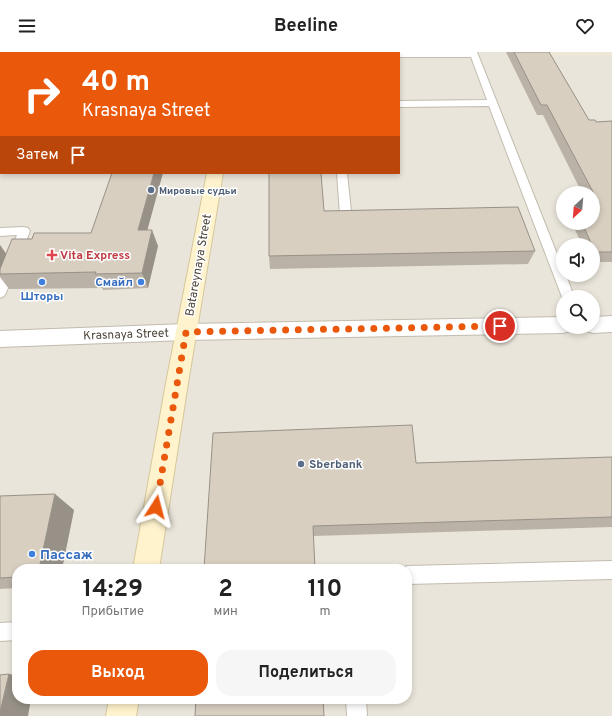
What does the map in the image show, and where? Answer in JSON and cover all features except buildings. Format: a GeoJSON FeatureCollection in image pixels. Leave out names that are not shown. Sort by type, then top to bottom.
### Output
{"type":"FeatureCollection","features":[{"type":"Feature","properties":{"kind":"street","name":"Batareynaya Street"},"geometry":{"type":"LineString","coordinates":[[147,564],[186,332],[215,174]]}},
{"type":"Feature","properties":{"kind":"street"},"geometry":{"type":"LineString","coordinates":[[600,324],[612,324]]}},
{"type":"Feature","properties":{"kind":"street","name":"Krasnaya Street"},"geometry":{"type":"LineString","coordinates":[[0,339],[186,332],[556,325]]}},
{"type":"Feature","properties":{"kind":"street"},"geometry":{"type":"LineString","coordinates":[[121,716],[123,704]]}},
{"type":"Feature","properties":{"kind":"lane"},"geometry":{"type":"LineString","coordinates":[[400,54],[473,53],[529,209],[565,290]]}},
{"type":"Feature","properties":{"kind":"lane"},"geometry":{"type":"LineString","coordinates":[[400,104],[492,103]]}},
{"type":"Feature","properties":{"kind":"lane"},"geometry":{"type":"LineString","coordinates":[[342,174],[346,215],[369,214]]}},
{"type":"Feature","properties":{"kind":"lane"},"geometry":{"type":"LineString","coordinates":[[0,232],[24,231],[0,293]]}},
{"type":"Feature","properties":{"kind":"lane"},"geometry":{"type":"LineString","coordinates":[[412,576],[612,570]]}},
{"type":"Feature","properties":{"kind":"lane"},"geometry":{"type":"LineString","coordinates":[[0,632],[12,631]]}},
{"type":"Feature","properties":{"kind":"lane"},"geometry":{"type":"LineString","coordinates":[[356,704],[357,716]]}},
{"type":"Feature","properties":{"kind":"shaded area"},"geometry":{"type":"Polygon","coordinates":[[[400,52],[612,52],[612,716],[0,716],[0,174],[400,174],[400,52]]]}},
{"type":"Feature","properties":{"kind":"shaded area"},"geometry":{"type":"Polygon","coordinates":[[[548,52],[612,52],[612,55],[550,56],[548,52]]]}},
{"type":"Feature","properties":{"kind":"place","name":"Мировые судьи"},"geometry":{"type":"Point","coordinates":[151,190]}},
{"type":"Feature","properties":{"kind":"place","name":"Vita Express"},"geometry":{"type":"Point","coordinates":[52,255]}},
{"type":"Feature","properties":{"kind":"place","name":"Шторы"},"geometry":{"type":"Point","coordinates":[42,282]}},
{"type":"Feature","properties":{"kind":"place","name":"Смайл"},"geometry":{"type":"Point","coordinates":[141,282]}},
{"type":"Feature","properties":{"kind":"place","name":"Sberbank"},"geometry":{"type":"Point","coordinates":[301,464]}},
{"type":"Feature","properties":{"kind":"place","name":"Пассаж"},"geometry":{"type":"Point","coordinates":[32,554]}},
{"type":"Feature","properties":{"kind":"route"},"geometry":{"type":"LineString","coordinates":[[156,507],[186,332],[500,326]]}}]}
